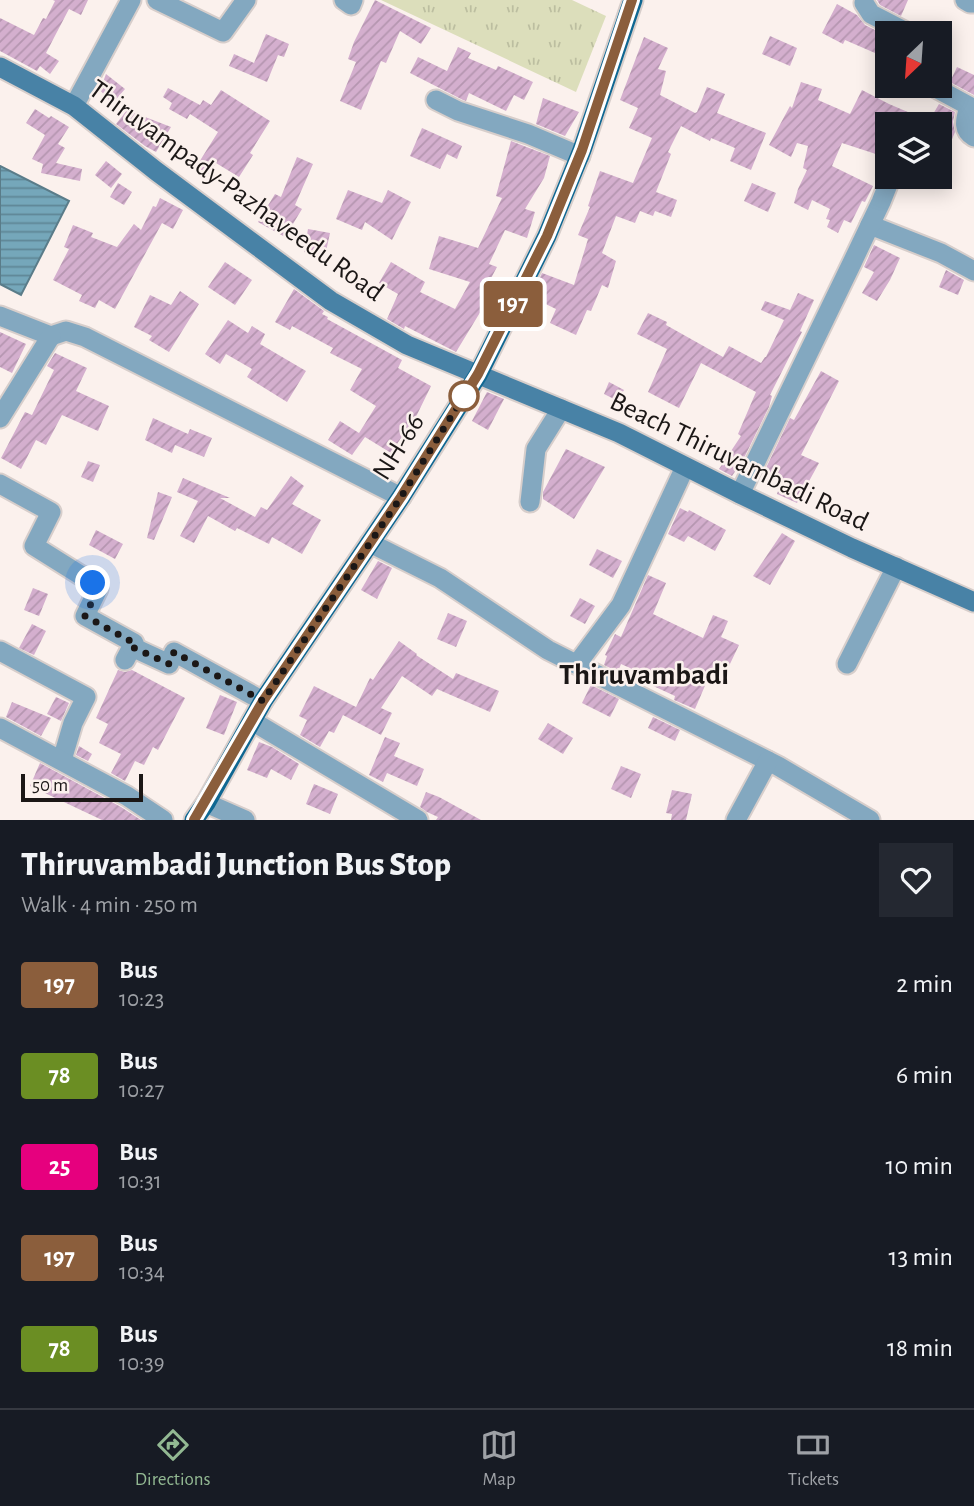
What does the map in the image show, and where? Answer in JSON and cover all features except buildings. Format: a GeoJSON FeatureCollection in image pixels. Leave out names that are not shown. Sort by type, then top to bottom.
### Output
{"type":"FeatureCollection","features":[{"type":"Feature","properties":{"kind":"main road","name":"NH-66"},"geometry":{"type":"LineString","coordinates":[[194,820],[263,701],[401,497],[478,374],[547,236],[580,156],[632,0]]}},
{"type":"Feature","properties":{"kind":"main road","name":"Thiruvampady-Pazhaveedu Road"},"geometry":{"type":"LineString","coordinates":[[0,67],[74,106],[156,171],[331,301],[407,345],[478,374]]}},
{"type":"Feature","properties":{"kind":"main road","name":"Beach Thiruvambadi Road"},"geometry":{"type":"LineString","coordinates":[[478,374],[619,433],[740,494],[974,602]]}},
{"type":"Feature","properties":{"kind":"street"},"geometry":{"type":"LineString","coordinates":[[74,106],[131,0]]}},
{"type":"Feature","properties":{"kind":"street"},"geometry":{"type":"LineString","coordinates":[[157,0],[223,32],[246,0]]}},
{"type":"Feature","properties":{"kind":"street"},"geometry":{"type":"LineString","coordinates":[[344,0],[351,5],[353,0]]}},
{"type":"Feature","properties":{"kind":"street"},"geometry":{"type":"LineString","coordinates":[[965,0],[974,3]]}},
{"type":"Feature","properties":{"kind":"street"},"geometry":{"type":"LineString","coordinates":[[862,1],[871,14],[885,21]]}},
{"type":"Feature","properties":{"kind":"street"},"geometry":{"type":"LineString","coordinates":[[952,97],[969,106],[964,123],[968,133],[974,137]]}},
{"type":"Feature","properties":{"kind":"street"},"geometry":{"type":"LineString","coordinates":[[436,100],[457,111],[528,134],[580,156]]}},
{"type":"Feature","properties":{"kind":"street"},"geometry":{"type":"LineString","coordinates":[[740,494],[886,189]]}},
{"type":"Feature","properties":{"kind":"street"},"geometry":{"type":"LineString","coordinates":[[870,225],[941,253],[974,271]]}},
{"type":"Feature","properties":{"kind":"street"},"geometry":{"type":"LineString","coordinates":[[0,316],[51,336]]}},
{"type":"Feature","properties":{"kind":"street"},"geometry":{"type":"LineString","coordinates":[[0,418],[51,336],[66,331],[85,337],[401,497]]}},
{"type":"Feature","properties":{"kind":"street"},"geometry":{"type":"LineString","coordinates":[[530,502],[536,449],[561,409]]}},
{"type":"Feature","properties":{"kind":"street"},"geometry":{"type":"LineString","coordinates":[[577,664],[621,605],[685,467]]}},
{"type":"Feature","properties":{"kind":"street"},"geometry":{"type":"LineString","coordinates":[[0,484],[51,512],[34,546],[93,583],[98,589],[85,616],[134,643],[129,653],[169,664],[174,652],[263,701]]}},
{"type":"Feature","properties":{"kind":"street"},"geometry":{"type":"LineString","coordinates":[[370,543],[440,578],[548,650],[768,761],[870,820]]}},
{"type":"Feature","properties":{"kind":"street"},"geometry":{"type":"LineString","coordinates":[[847,664],[896,567]]}},
{"type":"Feature","properties":{"kind":"street"},"geometry":{"type":"LineString","coordinates":[[0,651],[86,697],[73,723],[62,761]]}},
{"type":"Feature","properties":{"kind":"street"},"geometry":{"type":"LineString","coordinates":[[252,721],[418,820]]}},
{"type":"Feature","properties":{"kind":"street"},"geometry":{"type":"LineString","coordinates":[[0,728],[127,796],[163,820]]}},
{"type":"Feature","properties":{"kind":"street"},"geometry":{"type":"LineString","coordinates":[[736,820],[768,761]]}},
{"type":"Feature","properties":{"kind":"street"},"geometry":{"type":"LineString","coordinates":[[206,803],[245,820]]}},
{"type":"Feature","properties":{"kind":"green space"},"geometry":{"type":"Polygon","coordinates":[[[381,0],[572,0],[606,16],[576,92],[381,0]]]}},
{"type":"Feature","properties":{"kind":"water"},"geometry":{"type":"Polygon","coordinates":[[[0,166],[69,201],[21,295],[0,284],[0,166]]]}},
{"type":"Feature","properties":{"kind":"bus line","name":"197"},"geometry":{"type":"LineString","coordinates":[[194,820],[263,701],[401,497],[478,374],[547,236],[582,150],[632,0]]}},
{"type":"Feature","properties":{"kind":"district","name":"Thiruvambadi"},"geometry":{"type":"Point","coordinates":[644,675]}},
{"type":"Feature","properties":{"kind":"route"},"geometry":{"type":"LineString","coordinates":[[93,583],[98,589],[85,616],[134,643],[132,647],[169,664],[174,652],[263,701],[401,497],[464,396]]}}]}
